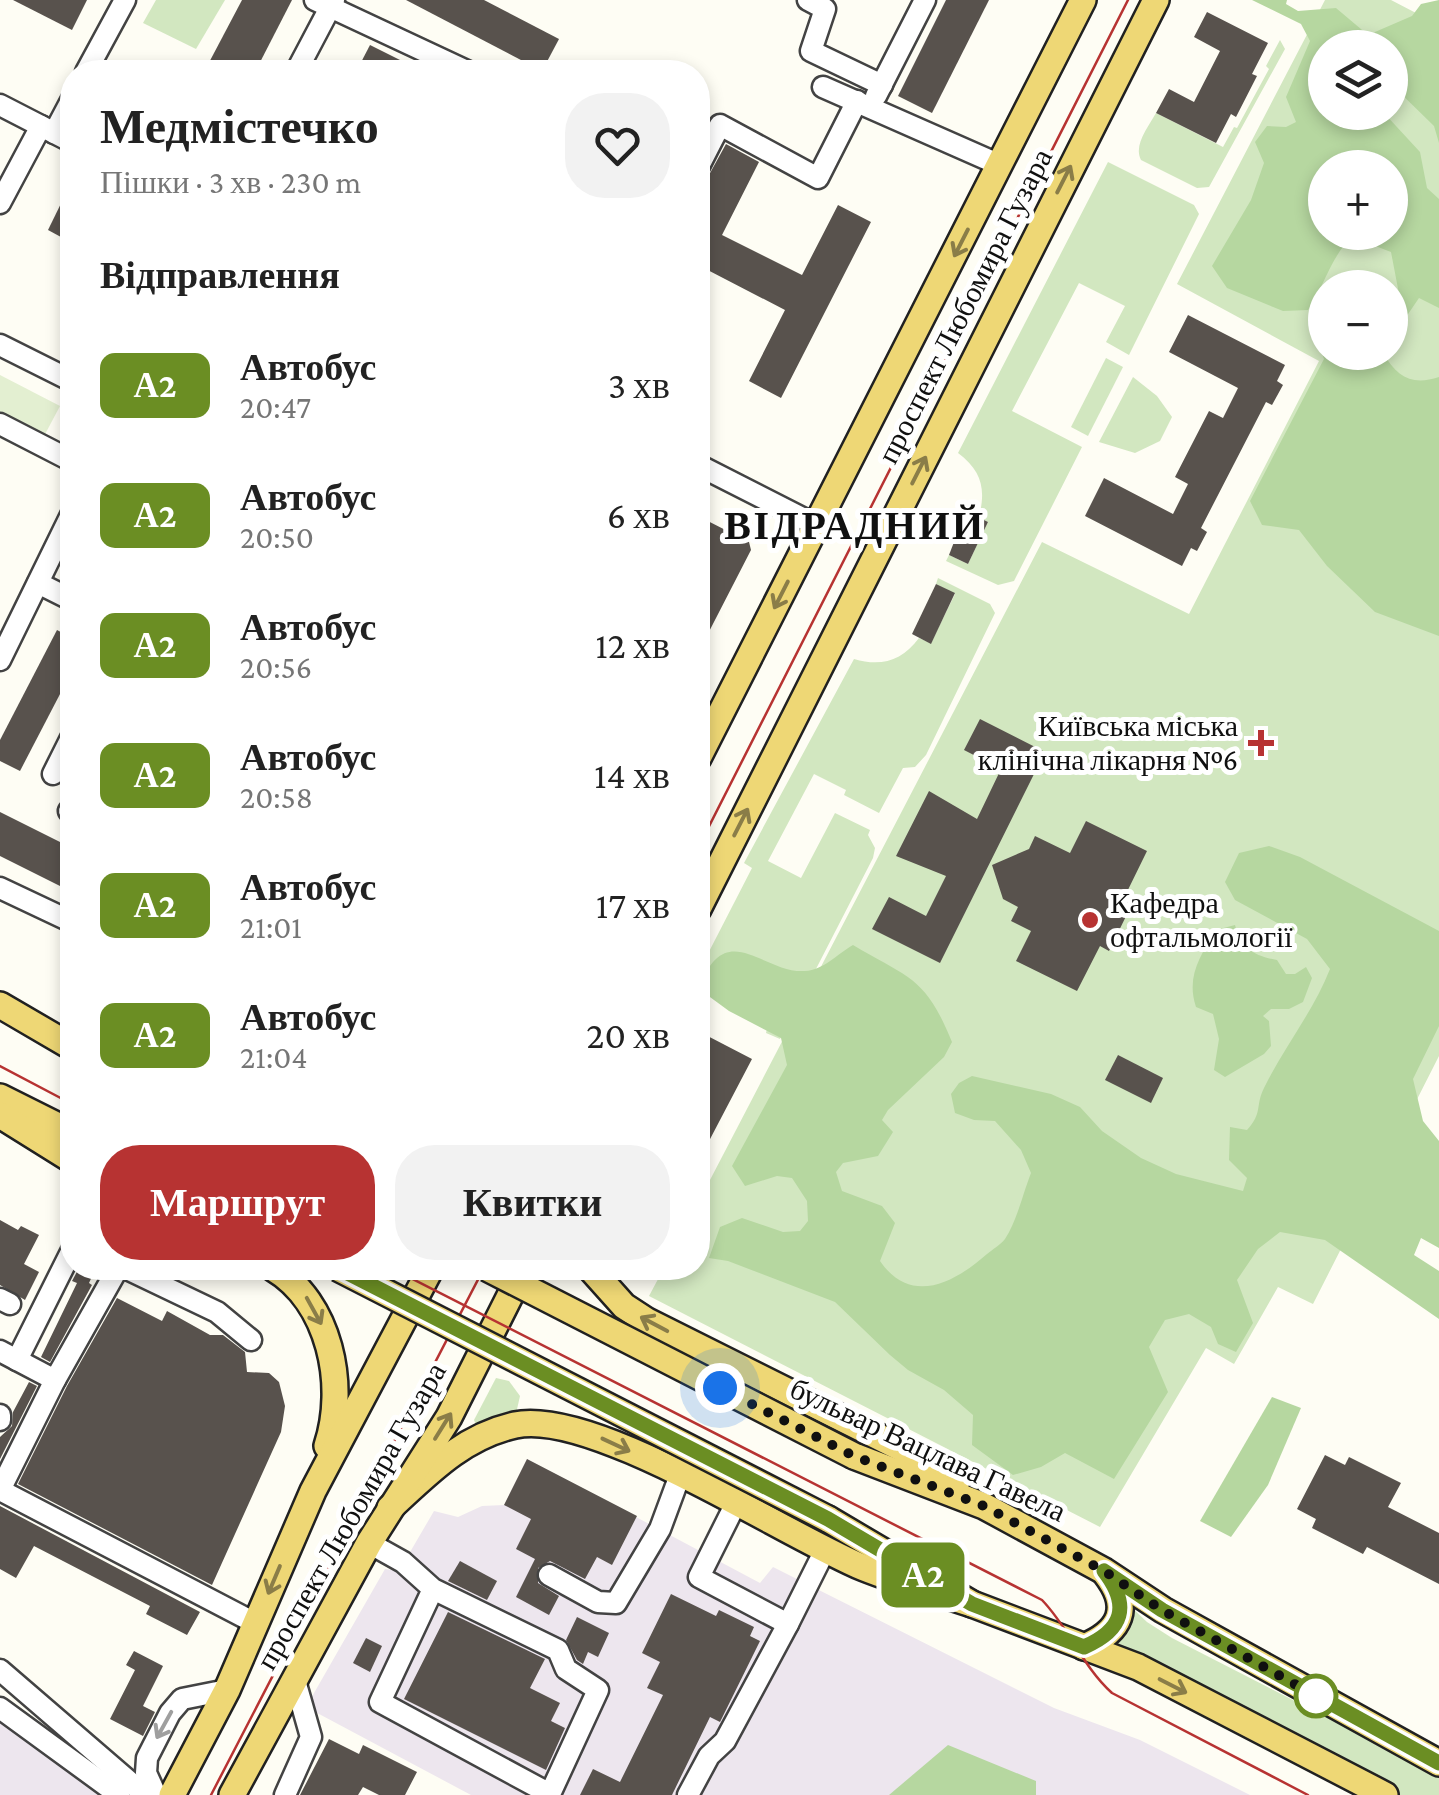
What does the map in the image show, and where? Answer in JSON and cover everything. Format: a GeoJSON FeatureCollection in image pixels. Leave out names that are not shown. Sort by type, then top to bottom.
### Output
{"type":"FeatureCollection","features":[{"type":"Feature","properties":{"kind":"main road","name":"проспект Любомира Гузара"},"geometry":{"type":"LineString","coordinates":[[710,734],[1083,0]]}},
{"type":"Feature","properties":{"kind":"main road","name":"проспект Любомира Гузара"},"geometry":{"type":"LineString","coordinates":[[710,886],[1156,0]]}},
{"type":"Feature","properties":{"kind":"main road"},"geometry":{"type":"LineString","coordinates":[[0,1002],[60,1024]]}},
{"type":"Feature","properties":{"kind":"main road"},"geometry":{"type":"LineString","coordinates":[[0,1002],[60,1040]]}},
{"type":"Feature","properties":{"kind":"main road"},"geometry":{"type":"LineString","coordinates":[[0,1097],[60,1127]]}},
{"type":"Feature","properties":{"kind":"main road"},"geometry":{"type":"LineString","coordinates":[[0,1115],[60,1152]]}},
{"type":"Feature","properties":{"kind":"main road"},"geometry":{"type":"LineString","coordinates":[[289,1280],[316,1308],[332,1367],[332,1433],[313,1490]]}},
{"type":"Feature","properties":{"kind":"main road"},"geometry":{"type":"LineString","coordinates":[[361,1280],[828,1519],[972,1604]]}},
{"type":"Feature","properties":{"kind":"main road","name":"проспект Любомира Гузара"},"geometry":{"type":"LineString","coordinates":[[172,1795],[226,1690],[313,1490],[425,1280]]}},
{"type":"Feature","properties":{"kind":"main road","name":"бульвар Вацлава Гавела"},"geometry":{"type":"LineString","coordinates":[[510,1280],[854,1456],[984,1506],[1439,1764]]}},
{"type":"Feature","properties":{"kind":"main road","name":"проспект Любомира Гузара"},"geometry":{"type":"LineString","coordinates":[[232,1795],[369,1543],[449,1416],[518,1280]]}},
{"type":"Feature","properties":{"kind":"main road"},"geometry":{"type":"LineString","coordinates":[[601,1280],[624,1306],[647,1321],[917,1456],[984,1506]]}},
{"type":"Feature","properties":{"kind":"main road"},"geometry":{"type":"LineString","coordinates":[[390,1508],[450,1453],[477,1437],[522,1424],[595,1436],[863,1568],[972,1604],[1138,1668],[1372,1792]]}},
{"type":"Feature","properties":{"kind":"main road"},"geometry":{"type":"LineString","coordinates":[[1084,1647],[1108,1634],[1120,1615],[1118,1594],[1104,1571]]}},
{"type":"Feature","properties":{"kind":"street"},"geometry":{"type":"LineString","coordinates":[[92,60],[125,0]]}},
{"type":"Feature","properties":{"kind":"street"},"geometry":{"type":"LineString","coordinates":[[808,0],[825,9],[811,51],[882,85]]}},
{"type":"Feature","properties":{"kind":"street"},"geometry":{"type":"LineString","coordinates":[[710,145],[720,126],[818,178],[864,103],[882,85],[925,0]]}},
{"type":"Feature","properties":{"kind":"street"},"geometry":{"type":"LineString","coordinates":[[301,60],[326,2],[446,60]]}},
{"type":"Feature","properties":{"kind":"street"},"geometry":{"type":"LineString","coordinates":[[426,60],[430,52]]}},
{"type":"Feature","properties":{"kind":"street"},"geometry":{"type":"LineString","coordinates":[[823,87],[1000,166]]}},
{"type":"Feature","properties":{"kind":"street"},"geometry":{"type":"LineString","coordinates":[[0,105],[56,134],[0,202]]}},
{"type":"Feature","properties":{"kind":"street"},"geometry":{"type":"LineString","coordinates":[[0,345],[60,375]]}},
{"type":"Feature","properties":{"kind":"street"},"geometry":{"type":"LineString","coordinates":[[0,424],[60,455]]}},
{"type":"Feature","properties":{"kind":"street"},"geometry":{"type":"LineString","coordinates":[[710,471],[816,526]]}},
{"type":"Feature","properties":{"kind":"street"},"geometry":{"type":"LineString","coordinates":[[0,660],[60,538]]}},
{"type":"Feature","properties":{"kind":"street"},"geometry":{"type":"LineString","coordinates":[[38,583],[60,594]]}},
{"type":"Feature","properties":{"kind":"street"},"geometry":{"type":"LineString","coordinates":[[53,774],[60,760]]}},
{"type":"Feature","properties":{"kind":"street"},"geometry":{"type":"LineString","coordinates":[[0,888],[60,916]]}},
{"type":"Feature","properties":{"kind":"street"},"geometry":{"type":"LineString","coordinates":[[56,1380],[9,1356],[60,1270]]}},
{"type":"Feature","properties":{"kind":"street"},"geometry":{"type":"LineString","coordinates":[[114,1280],[56,1380],[0,1490],[256,1623]]}},
{"type":"Feature","properties":{"kind":"street"},"geometry":{"type":"LineString","coordinates":[[147,1280],[217,1312],[251,1340]]}},
{"type":"Feature","properties":{"kind":"street"},"geometry":{"type":"LineString","coordinates":[[549,1575],[598,1602],[616,1603],[660,1528],[680,1475]]}},
{"type":"Feature","properties":{"kind":"street"},"geometry":{"type":"LineString","coordinates":[[736,1503],[699,1576],[788,1624]]}},
{"type":"Feature","properties":{"kind":"street"},"geometry":{"type":"LineString","coordinates":[[369,1543],[403,1562],[433,1589],[558,1650],[566,1670],[598,1690],[550,1794],[380,1702],[433,1589]]}},
{"type":"Feature","properties":{"kind":"street"},"geometry":{"type":"LineString","coordinates":[[688,1795],[708,1756],[725,1741],[826,1548]]}},
{"type":"Feature","properties":{"kind":"street"},"geometry":{"type":"LineString","coordinates":[[0,1670],[146,1795]]}},
{"type":"Feature","properties":{"kind":"street"},"geometry":{"type":"LineString","coordinates":[[285,1795],[311,1737],[294,1677]]}},
{"type":"Feature","properties":{"kind":"street"},"geometry":{"type":"LineString","coordinates":[[156,1795],[146,1773],[147,1758],[170,1713],[182,1699],[226,1690]]}},
{"type":"Feature","properties":{"kind":"street"},"geometry":{"type":"LineString","coordinates":[[0,1708],[120,1795]]}},
{"type":"Feature","properties":{"kind":"shaded area"},"geometry":{"type":"Polygon","coordinates":[[[527,1459],[760,1583],[773,1567],[1054,1708],[1140,1740],[1250,1795],[471,1795],[306,1707],[385,1569],[399,1571],[434,1511],[458,1517],[482,1506],[504,1505],[527,1459]]]}},
{"type":"Feature","properties":{"kind":"shaded area"},"geometry":{"type":"Polygon","coordinates":[[[0,1696],[126,1789],[125,1795],[0,1795],[0,1696]]]}},
{"type":"Feature","properties":{"kind":"green space"},"geometry":{"type":"Polygon","coordinates":[[[156,0],[225,0],[196,49],[143,23],[156,0]]]}},
{"type":"Feature","properties":{"kind":"green space"},"geometry":{"type":"Polygon","coordinates":[[[1252,0],[1287,0],[1286,4],[1298,11],[1336,8],[1362,30],[1308,30],[1308,37],[1301,24],[1252,0]]]}},
{"type":"Feature","properties":{"kind":"green space","name":"Київська міська клінічна лікарня №6"},"geometry":{"type":"Polygon","coordinates":[[[1325,0],[1391,0],[1439,25],[1439,1056],[1313,1304],[1278,1287],[1234,1364],[1206,1348],[1100,1527],[649,1296],[658,1280],[710,1280],[710,1180],[1042,542],[1189,614],[1314,370],[1408,370],[1408,270],[1308,270],[1308,355],[1177,284],[1308,33],[1308,130],[1408,130],[1408,30],[1309,30],[1325,0]]]}},
{"type":"Feature","properties":{"kind":"green space"},"geometry":{"type":"Polygon","coordinates":[[[1439,0],[1439,143],[1434,126],[1408,101],[1408,30],[1380,30],[1412,16],[1421,4],[1439,0]]]}},
{"type":"Feature","properties":{"kind":"green space"},"geometry":{"type":"Polygon","coordinates":[[[1280,40],[1285,49],[1209,187],[1197,188],[1141,160],[1140,142],[1156,113],[1223,147],[1269,69],[1266,66],[1280,40]]]}},
{"type":"Feature","properties":{"kind":"green space"},"geometry":{"type":"Polygon","coordinates":[[[1308,46],[1308,130],[1400,130],[1420,152],[1427,188],[1439,199],[1439,308],[1419,298],[1408,314],[1408,270],[1394,270],[1391,252],[1386,250],[1408,250],[1408,150],[1308,150],[1308,250],[1341,250],[1330,270],[1308,270],[1308,310],[1283,311],[1227,288],[1212,266],[1251,200],[1264,163],[1255,142],[1267,126],[1286,127],[1296,122],[1286,97],[1308,46]]]}},
{"type":"Feature","properties":{"kind":"green space"},"geometry":{"type":"Polygon","coordinates":[[[1108,162],[1194,205],[1199,214],[1129,355],[1106,342],[1125,306],[1079,283],[1012,411],[1082,447],[1014,581],[998,585],[946,561],[949,555],[968,564],[988,522],[979,517],[982,489],[977,474],[958,453],[1108,162]]]}},
{"type":"Feature","properties":{"kind":"green space"},"geometry":{"type":"Polygon","coordinates":[[[1106,358],[1123,367],[1088,436],[1071,427],[1106,358]]]}},
{"type":"Feature","properties":{"kind":"green space"},"geometry":{"type":"Polygon","coordinates":[[[1318,370],[1397,370],[1413,380],[1439,377],[1439,636],[1375,612],[1327,566],[1299,530],[1262,525],[1250,501],[1318,370]]]}},
{"type":"Feature","properties":{"kind":"green space"},"geometry":{"type":"Polygon","coordinates":[[[0,375],[60,406],[43,438],[0,416],[0,375]]]}},
{"type":"Feature","properties":{"kind":"green space"},"geometry":{"type":"Polygon","coordinates":[[[1133,377],[1157,396],[1172,417],[1160,441],[1135,453],[1099,442],[1133,377]]]}},
{"type":"Feature","properties":{"kind":"green space"},"geometry":{"type":"Polygon","coordinates":[[[938,578],[990,604],[995,613],[926,755],[915,767],[903,768],[879,813],[814,774],[768,861],[801,878],[835,813],[870,830],[868,835],[875,848],[780,1039],[766,1033],[769,1020],[710,995],[710,950],[752,868],[744,863],[854,659],[882,662],[898,657],[919,638],[931,643],[955,594],[936,584],[938,578]]]}},
{"type":"Feature","properties":{"kind":"green space"},"geometry":{"type":"Polygon","coordinates":[[[1269,846],[1300,857],[1439,931],[1439,1026],[1413,1079],[1423,1121],[1439,1141],[1439,1248],[1421,1238],[1414,1255],[1439,1271],[1439,1319],[1325,1240],[1280,1232],[1258,1249],[1237,1280],[1253,1323],[1236,1352],[1218,1344],[1211,1327],[1189,1314],[1165,1320],[1149,1347],[1168,1392],[1114,1479],[1065,1453],[1041,1467],[1013,1475],[972,1445],[973,1415],[944,1390],[908,1370],[835,1302],[728,1261],[710,1258],[720,1227],[742,1218],[783,1232],[800,1231],[808,1221],[807,1201],[792,1178],[777,1176],[745,1186],[732,1166],[787,1065],[781,1038],[710,997],[710,966],[721,955],[733,952],[746,953],[789,970],[805,971],[824,965],[853,945],[914,982],[942,1020],[952,1042],[944,1057],[888,1110],[882,1120],[893,1132],[878,1156],[843,1163],[836,1172],[842,1191],[882,1206],[895,1223],[880,1261],[905,1283],[919,1286],[947,1281],[1001,1243],[1013,1224],[1031,1173],[1021,1150],[995,1121],[974,1120],[955,1113],[951,1094],[959,1083],[972,1076],[1051,1094],[1080,1107],[1102,1131],[1141,1158],[1176,1174],[1243,1191],[1247,1178],[1229,1160],[1230,1127],[1247,1130],[1252,1124],[1264,1088],[1330,969],[1307,939],[1235,900],[1225,882],[1239,853],[1269,846]]]}},
{"type":"Feature","properties":{"kind":"green space"},"geometry":{"type":"Polygon","coordinates":[[[1235,925],[1250,950],[1277,960],[1286,974],[1306,967],[1312,978],[1303,1002],[1289,1009],[1271,1009],[1263,1016],[1269,1021],[1271,1046],[1264,1054],[1225,1077],[1214,1070],[1219,1039],[1213,1014],[1196,1007],[1193,986],[1200,958],[1216,930],[1235,925]]]}},
{"type":"Feature","properties":{"kind":"green space"},"geometry":{"type":"Polygon","coordinates":[[[496,1378],[509,1381],[520,1396],[515,1418],[476,1425],[474,1420],[496,1378]]]}},
{"type":"Feature","properties":{"kind":"green space"},"geometry":{"type":"Polygon","coordinates":[[[1272,1397],[1301,1408],[1268,1485],[1231,1537],[1200,1521],[1272,1397]]]}},
{"type":"Feature","properties":{"kind":"green space"},"geometry":{"type":"Polygon","coordinates":[[[1127,1603],[1172,1638],[1439,1775],[1439,1795],[1395,1795],[1106,1648],[1127,1603]]]}},
{"type":"Feature","properties":{"kind":"green space"},"geometry":{"type":"Polygon","coordinates":[[[948,1745],[1036,1781],[1036,1795],[889,1795],[948,1745]]]}},
{"type":"Feature","properties":{"kind":"building"},"geometry":{"type":"Polygon","coordinates":[[[13,0],[87,0],[72,30],[13,0]]]}},
{"type":"Feature","properties":{"kind":"building"},"geometry":{"type":"Polygon","coordinates":[[[242,0],[292,0],[261,60],[210,60],[242,0]]]}},
{"type":"Feature","properties":{"kind":"building"},"geometry":{"type":"Polygon","coordinates":[[[406,0],[484,0],[559,39],[548,60],[521,60],[406,0]]]}},
{"type":"Feature","properties":{"kind":"building"},"geometry":{"type":"Polygon","coordinates":[[[946,0],[989,0],[932,113],[898,96],[946,0]]]}},
{"type":"Feature","properties":{"kind":"building"},"geometry":{"type":"Polygon","coordinates":[[[1207,12],[1268,43],[1252,74],[1257,76],[1236,117],[1231,114],[1216,143],[1156,113],[1169,89],[1194,102],[1220,51],[1194,37],[1207,12]]]}},
{"type":"Feature","properties":{"kind":"building"},"geometry":{"type":"Polygon","coordinates":[[[370,45],[400,60],[362,60],[370,45]]]}},
{"type":"Feature","properties":{"kind":"building"},"geometry":{"type":"Polygon","coordinates":[[[726,144],[759,162],[722,235],[802,275],[838,205],[871,222],[781,398],[749,381],[785,310],[710,271],[710,173],[726,144]]]}},
{"type":"Feature","properties":{"kind":"building"},"geometry":{"type":"Polygon","coordinates":[[[60,206],[60,236],[48,230],[60,206]]]}},
{"type":"Feature","properties":{"kind":"building"},"geometry":{"type":"Polygon","coordinates":[[[1188,315],[1285,365],[1277,381],[1283,385],[1272,405],[1266,402],[1201,528],[1207,532],[1197,551],[1191,548],[1182,566],[1085,516],[1104,478],[1173,514],[1188,484],[1175,477],[1209,411],[1223,418],[1238,388],[1169,352],[1188,315]]]}},
{"type":"Feature","properties":{"kind":"building"},"geometry":{"type":"Polygon","coordinates":[[[966,511],[988,522],[968,564],[949,555],[966,511]]]}},
{"type":"Feature","properties":{"kind":"building"},"geometry":{"type":"Polygon","coordinates":[[[710,522],[749,542],[751,550],[710,630],[710,522]]]}},
{"type":"Feature","properties":{"kind":"building"},"geometry":{"type":"Polygon","coordinates":[[[936,584],[955,593],[931,644],[912,634],[936,584]]]}},
{"type":"Feature","properties":{"kind":"building"},"geometry":{"type":"Polygon","coordinates":[[[57,630],[60,632],[60,694],[20,771],[0,761],[0,740],[57,630]]]}},
{"type":"Feature","properties":{"kind":"building"},"geometry":{"type":"Polygon","coordinates":[[[980,719],[1045,752],[940,963],[872,929],[889,897],[926,916],[946,876],[896,856],[929,791],[977,819],[1001,769],[964,750],[980,719]]]}},
{"type":"Feature","properties":{"kind":"building"},"geometry":{"type":"Polygon","coordinates":[[[0,812],[60,842],[60,886],[0,856],[0,812]]]}},
{"type":"Feature","properties":{"kind":"building"},"geometry":{"type":"Polygon","coordinates":[[[1086,821],[1147,851],[1123,900],[1132,904],[1109,951],[1100,946],[1077,991],[1016,961],[1031,931],[1011,921],[1018,907],[1003,899],[992,865],[1029,849],[1035,836],[1070,853],[1086,821]]]}},
{"type":"Feature","properties":{"kind":"building"},"geometry":{"type":"Polygon","coordinates":[[[710,1037],[752,1059],[710,1139],[710,1037]]]}},
{"type":"Feature","properties":{"kind":"building"},"geometry":{"type":"Polygon","coordinates":[[[1118,1055],[1163,1078],[1151,1103],[1105,1080],[1118,1055]]]}},
{"type":"Feature","properties":{"kind":"building"},"geometry":{"type":"Polygon","coordinates":[[[0,1220],[39,1235],[24,1264],[39,1272],[25,1300],[0,1285],[0,1220]]]}},
{"type":"Feature","properties":{"kind":"building"},"geometry":{"type":"Polygon","coordinates":[[[90,1280],[92,1285],[50,1362],[41,1357],[77,1283],[72,1281],[90,1280]]]}},
{"type":"Feature","properties":{"kind":"building"},"geometry":{"type":"Polygon","coordinates":[[[117,1298],[162,1321],[167,1311],[210,1335],[223,1335],[245,1352],[247,1372],[269,1373],[279,1382],[285,1406],[281,1432],[212,1585],[18,1484],[117,1298]]]}},
{"type":"Feature","properties":{"kind":"building"},"geometry":{"type":"Polygon","coordinates":[[[29,1382],[37,1386],[0,1459],[0,1437],[12,1426],[13,1412],[29,1382]]]}},
{"type":"Feature","properties":{"kind":"building"},"geometry":{"type":"Polygon","coordinates":[[[1325,1455],[1345,1465],[1349,1457],[1401,1483],[1388,1507],[1439,1533],[1439,1584],[1367,1547],[1363,1554],[1312,1528],[1316,1519],[1297,1509],[1325,1455]]]}},
{"type":"Feature","properties":{"kind":"building"},"geometry":{"type":"Polygon","coordinates":[[[527,1459],[637,1516],[612,1565],[597,1557],[585,1579],[550,1561],[538,1568],[538,1583],[559,1596],[549,1615],[516,1597],[535,1559],[516,1549],[531,1519],[504,1505],[527,1459]]]}},
{"type":"Feature","properties":{"kind":"building"},"geometry":{"type":"Polygon","coordinates":[[[0,1506],[200,1612],[187,1635],[146,1614],[150,1606],[34,1546],[16,1578],[0,1569],[0,1506]]]}},
{"type":"Feature","properties":{"kind":"building"},"geometry":{"type":"Polygon","coordinates":[[[460,1561],[497,1581],[487,1600],[448,1581],[460,1561]]]}},
{"type":"Feature","properties":{"kind":"building"},"geometry":{"type":"Polygon","coordinates":[[[671,1594],[716,1616],[719,1610],[754,1627],[750,1636],[760,1641],[720,1722],[710,1717],[672,1795],[580,1795],[593,1769],[620,1782],[663,1695],[647,1688],[660,1662],[642,1653],[671,1594]]]}},
{"type":"Feature","properties":{"kind":"building"},"geometry":{"type":"Polygon","coordinates":[[[448,1612],[545,1659],[530,1688],[560,1703],[551,1721],[565,1728],[546,1770],[404,1699],[448,1612]]]}},
{"type":"Feature","properties":{"kind":"building"},"geometry":{"type":"Polygon","coordinates":[[[577,1617],[609,1633],[598,1657],[588,1652],[583,1664],[566,1640],[577,1617]]]}},
{"type":"Feature","properties":{"kind":"building"},"geometry":{"type":"Polygon","coordinates":[[[366,1638],[382,1646],[370,1672],[353,1663],[366,1638]]]}},
{"type":"Feature","properties":{"kind":"building"},"geometry":{"type":"Polygon","coordinates":[[[134,1651],[163,1666],[143,1706],[155,1712],[143,1736],[110,1719],[135,1670],[126,1665],[134,1651]]]}},
{"type":"Feature","properties":{"kind":"building"},"geometry":{"type":"Polygon","coordinates":[[[329,1739],[359,1754],[363,1745],[417,1772],[405,1795],[379,1795],[363,1787],[358,1795],[300,1795],[329,1739]]]}},
{"type":"Feature","properties":{"kind":"tram line"},"geometry":{"type":"LineString","coordinates":[[710,824],[1128,0]]}},
{"type":"Feature","properties":{"kind":"tram line"},"geometry":{"type":"LineString","coordinates":[[0,1066],[60,1098]]}},
{"type":"Feature","properties":{"kind":"tram line"},"geometry":{"type":"LineString","coordinates":[[415,1280],[1042,1600],[1112,1693],[1308,1795]]}},
{"type":"Feature","properties":{"kind":"tram line"},"geometry":{"type":"LineString","coordinates":[[211,1795],[478,1280]]}},
{"type":"Feature","properties":{"kind":"bus line","name":"А2"},"geometry":{"type":"LineString","coordinates":[[361,1280],[828,1519],[972,1604],[1084,1647],[1108,1634],[1120,1615],[1116,1588],[1104,1571],[1162,1610],[1439,1763]]}},
{"type":"Feature","properties":{"kind":"place","name":"Київська міська клінічна лікарня №6"},"geometry":{"type":"Point","coordinates":[1261,743]}},
{"type":"Feature","properties":{"kind":"place","name":"Кафедра офтальмології"},"geometry":{"type":"Point","coordinates":[1090,920]}},
{"type":"Feature","properties":{"kind":"district","name":"ВІДРАДНИЙ"},"geometry":{"type":"Point","coordinates":[855,525]}},
{"type":"Feature","properties":{"kind":"route"},"geometry":{"type":"LineString","coordinates":[[720,1388],[854,1456],[984,1506],[1104,1571],[1162,1610],[1316,1696]]}}]}
